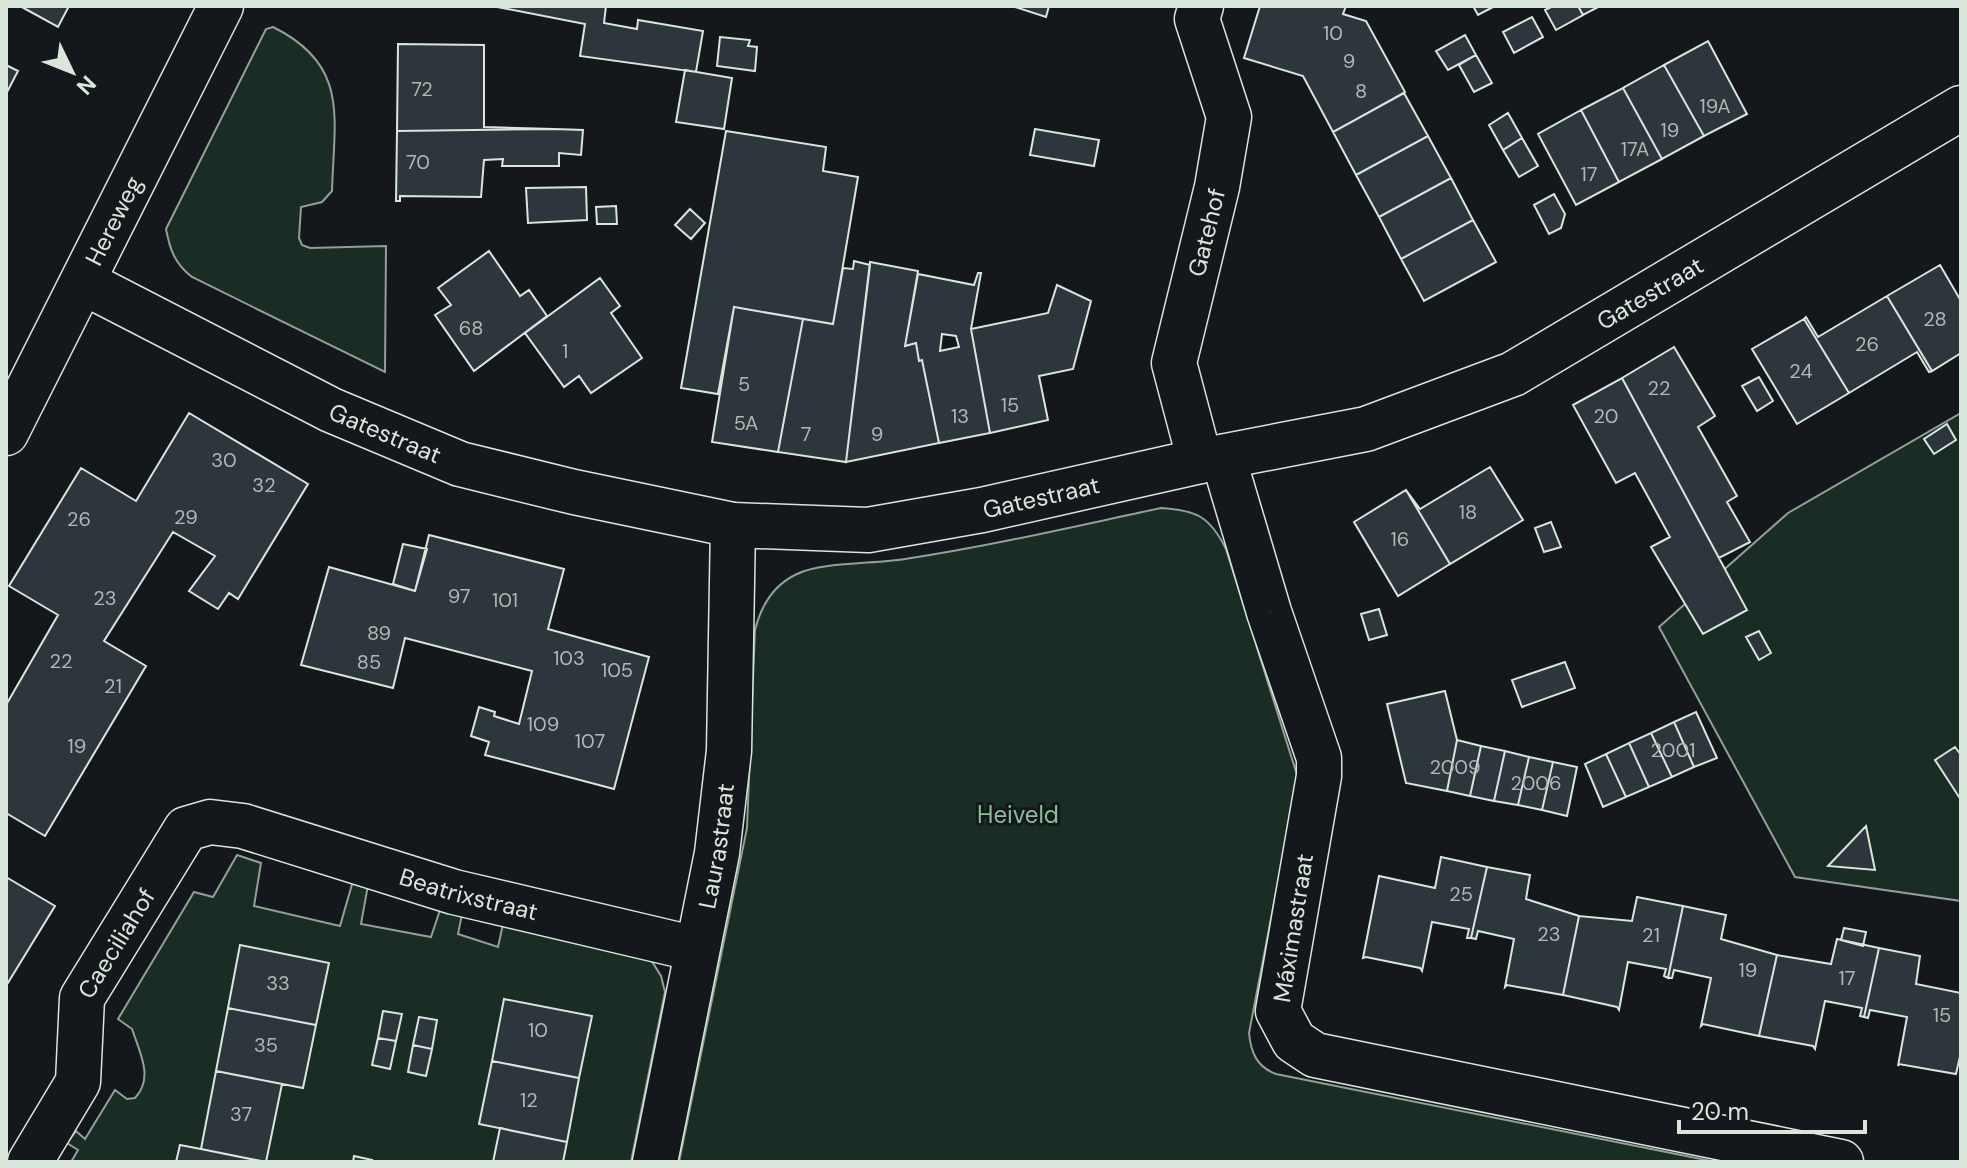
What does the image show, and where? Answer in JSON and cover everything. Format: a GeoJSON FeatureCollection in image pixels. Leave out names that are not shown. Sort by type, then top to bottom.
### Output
{"type":"FeatureCollection","features":[{"type":"Feature","properties":{"kind":"street","name":"Hereweg"},"geometry":{"type":"LineString","coordinates":[[10,414],[83,282],[221,6]]}},
{"type":"Feature","properties":{"kind":"street","name":"Gatehof"},"geometry":{"type":"LineString","coordinates":[[1201,6],[1197,19],[1229,117],[1217,187],[1174,363],[1212,459]]}},
{"type":"Feature","properties":{"kind":"street","name":"Gatestraat"},"geometry":{"type":"LineString","coordinates":[[83,282],[331,410],[460,464],[574,492],[733,525],[868,530],[982,510],[1212,459],[1366,429],[1513,374],[1961,108]]}},
{"type":"Feature","properties":{"kind":"street","name":"Máximastraat"},"geometry":{"type":"LineString","coordinates":[[1212,459],[1319,758],[1319,776],[1278,1011],[1294,1041],[1315,1055],[1841,1162]]}},
{"type":"Feature","properties":{"kind":"street","name":"Laurastraat"},"geometry":{"type":"LineString","coordinates":[[655,1162],[717,853],[729,751],[733,525]]}},
{"type":"Feature","properties":{"kind":"street","name":"Caeciliahof"},"geometry":{"type":"LineString","coordinates":[[30,1162],[78,1082],[82,998],[166,858],[186,829],[210,822],[243,826]]}},
{"type":"Feature","properties":{"kind":"street","name":"Beatrixstraat"},"geometry":{"type":"LineString","coordinates":[[243,826],[454,892],[696,949]]}},
{"type":"Feature","properties":{"kind":"green space"},"geometry":{"type":"Polygon","coordinates":[[[273,27],[298,42],[315,58],[326,76],[335,117],[332,191],[322,202],[301,207],[299,238],[302,245],[310,248],[386,246],[385,372],[192,277],[177,262],[169,244],[166,229],[266,29],[273,27]]]}},
{"type":"Feature","properties":{"kind":"green space"},"geometry":{"type":"Polygon","coordinates":[[[1961,413],[1961,901],[1795,877],[1659,627],[1788,513],[1961,413]]]}},
{"type":"Feature","properties":{"kind":"green space","name":"Heiveld"},"geometry":{"type":"Polygon","coordinates":[[[1161,508],[1201,517],[1214,529],[1226,549],[1298,778],[1249,1033],[1253,1053],[1260,1063],[1276,1074],[1716,1162],[679,1162],[747,828],[755,630],[769,597],[781,584],[807,570],[937,554],[1161,508]]]}},
{"type":"Feature","properties":{"kind":"green space"},"geometry":{"type":"Polygon","coordinates":[[[237,855],[261,863],[254,906],[340,926],[353,881],[368,885],[361,924],[431,937],[442,904],[446,903],[446,913],[462,914],[458,934],[498,947],[503,924],[651,960],[661,976],[665,992],[631,1162],[71,1162],[78,1150],[67,1143],[76,1131],[85,1139],[115,1090],[127,1099],[135,1098],[141,1090],[144,1065],[132,1029],[118,1019],[194,892],[213,897],[237,855]]]}},
{"type":"Feature","properties":{"kind":"building"},"geometry":{"type":"Polygon","coordinates":[[[20,6],[69,6],[58,27],[20,6]]]}},
{"type":"Feature","properties":{"kind":"building"},"geometry":{"type":"Polygon","coordinates":[[[492,6],[606,6],[604,23],[637,29],[638,20],[703,31],[696,72],[580,56],[585,24],[492,6]]]}},
{"type":"Feature","properties":{"kind":"building"},"geometry":{"type":"Polygon","coordinates":[[[1012,6],[1049,6],[1046,17],[1012,6]]]}},
{"type":"Feature","properties":{"kind":"building"},"geometry":{"type":"Polygon","coordinates":[[[1260,6],[1346,6],[1343,14],[1366,21],[1405,92],[1333,132],[1303,76],[1244,58],[1260,6]]]}},
{"type":"Feature","properties":{"kind":"building"},"geometry":{"type":"Polygon","coordinates":[[[1473,6],[1495,6],[1478,15],[1473,6]]]}},
{"type":"Feature","properties":{"kind":"building"},"geometry":{"type":"Polygon","coordinates":[[[1553,6],[1578,6],[1583,15],[1556,30],[1545,10],[1553,6]]]}},
{"type":"Feature","properties":{"kind":"building"},"geometry":{"type":"Polygon","coordinates":[[[1578,6],[1600,6],[1583,15],[1578,6]]]}},
{"type":"Feature","properties":{"kind":"building"},"geometry":{"type":"Polygon","coordinates":[[[1532,17],[1543,37],[1514,53],[1503,32],[1532,17]]]}},
{"type":"Feature","properties":{"kind":"building"},"geometry":{"type":"Polygon","coordinates":[[[1465,35],[1476,55],[1448,70],[1436,51],[1465,35]]]}},
{"type":"Feature","properties":{"kind":"building"},"geometry":{"type":"Polygon","coordinates":[[[720,37],[750,40],[748,46],[757,47],[755,71],[717,66],[720,37]]]}},
{"type":"Feature","properties":{"kind":"building"},"geometry":{"type":"Polygon","coordinates":[[[1708,41],[1747,114],[1704,136],[1664,65],[1708,41]]]}},
{"type":"Feature","properties":{"kind":"building"},"geometry":{"type":"Polygon","coordinates":[[[398,44],[484,45],[484,127],[554,129],[397,131],[398,44]]]}},
{"type":"Feature","properties":{"kind":"building"},"geometry":{"type":"Polygon","coordinates":[[[1476,55],[1492,83],[1474,92],[1459,65],[1476,55]]]}},
{"type":"Feature","properties":{"kind":"building"},"geometry":{"type":"Polygon","coordinates":[[[6,65],[18,71],[6,94],[6,65]]]}},
{"type":"Feature","properties":{"kind":"building"},"geometry":{"type":"Polygon","coordinates":[[[1664,65],[1704,136],[1662,159],[1623,88],[1664,65]]]}},
{"type":"Feature","properties":{"kind":"building"},"geometry":{"type":"Polygon","coordinates":[[[685,70],[732,78],[724,129],[676,122],[685,70]]]}},
{"type":"Feature","properties":{"kind":"building"},"geometry":{"type":"Polygon","coordinates":[[[1623,88],[1662,159],[1619,182],[1581,110],[1623,88]]]}},
{"type":"Feature","properties":{"kind":"building"},"geometry":{"type":"Polygon","coordinates":[[[1404,93],[1428,136],[1356,175],[1333,132],[1404,93]]]}},
{"type":"Feature","properties":{"kind":"building"},"geometry":{"type":"Polygon","coordinates":[[[1581,110],[1619,182],[1576,205],[1538,134],[1581,110]]]}},
{"type":"Feature","properties":{"kind":"building"},"geometry":{"type":"Polygon","coordinates":[[[1508,113],[1522,138],[1503,150],[1489,125],[1508,113]]]}},
{"type":"Feature","properties":{"kind":"building"},"geometry":{"type":"Polygon","coordinates":[[[1035,129],[1099,140],[1094,166],[1030,155],[1035,129]]]}},
{"type":"Feature","properties":{"kind":"building"},"geometry":{"type":"Polygon","coordinates":[[[583,130],[581,155],[559,153],[559,166],[502,166],[503,159],[484,160],[481,197],[400,196],[400,201],[396,201],[397,131],[583,130]]]}},
{"type":"Feature","properties":{"kind":"building"},"geometry":{"type":"Polygon","coordinates":[[[726,131],[826,147],[823,171],[858,177],[833,324],[734,307],[718,394],[681,388],[726,131]]]}},
{"type":"Feature","properties":{"kind":"building"},"geometry":{"type":"Polygon","coordinates":[[[1428,136],[1451,178],[1379,217],[1356,175],[1428,136]]]}},
{"type":"Feature","properties":{"kind":"building"},"geometry":{"type":"Polygon","coordinates":[[[1522,138],[1538,166],[1519,177],[1503,150],[1522,138]]]}},
{"type":"Feature","properties":{"kind":"building"},"geometry":{"type":"Polygon","coordinates":[[[1451,178],[1473,220],[1401,259],[1379,217],[1451,178]]]}},
{"type":"Feature","properties":{"kind":"building"},"geometry":{"type":"Polygon","coordinates":[[[586,187],[587,220],[528,223],[526,188],[586,187]]]}},
{"type":"Feature","properties":{"kind":"building"},"geometry":{"type":"Polygon","coordinates":[[[1554,194],[1565,214],[1561,228],[1549,234],[1534,205],[1554,194]]]}},
{"type":"Feature","properties":{"kind":"building"},"geometry":{"type":"Polygon","coordinates":[[[616,206],[617,224],[597,224],[596,207],[616,206]]]}},
{"type":"Feature","properties":{"kind":"building"},"geometry":{"type":"Polygon","coordinates":[[[690,209],[705,223],[691,239],[675,225],[690,209]]]}},
{"type":"Feature","properties":{"kind":"building"},"geometry":{"type":"Polygon","coordinates":[[[1473,220],[1496,262],[1424,301],[1401,259],[1473,220]]]}},
{"type":"Feature","properties":{"kind":"building"},"geometry":{"type":"Polygon","coordinates":[[[489,251],[520,296],[529,290],[547,316],[474,371],[435,315],[451,305],[438,288],[489,251]]]}},
{"type":"Feature","properties":{"kind":"building"},"geometry":{"type":"Polygon","coordinates":[[[854,261],[870,265],[846,462],[778,452],[803,319],[833,324],[843,268],[853,269],[854,261]]]}},
{"type":"Feature","properties":{"kind":"building"},"geometry":{"type":"Polygon","coordinates":[[[870,262],[918,271],[905,346],[916,343],[919,361],[922,360],[939,443],[846,462],[870,262]]]}},
{"type":"Feature","properties":{"kind":"building"},"geometry":{"type":"Polygon","coordinates":[[[1940,265],[1961,301],[1961,353],[1932,371],[1887,296],[1940,265]]]}},
{"type":"Feature","properties":{"kind":"building"},"geometry":{"type":"Polygon","coordinates":[[[978,273],[981,273],[971,329],[990,433],[939,443],[922,360],[919,361],[916,343],[905,346],[918,274],[974,285],[978,273]],[[942,334],[940,351],[959,347],[956,336],[942,334]]]}},
{"type":"Feature","properties":{"kind":"building"},"geometry":{"type":"Polygon","coordinates":[[[600,278],[620,306],[611,313],[642,358],[591,393],[579,376],[564,387],[525,333],[600,278]]]}},
{"type":"Feature","properties":{"kind":"building"},"geometry":{"type":"Polygon","coordinates":[[[1057,285],[1091,301],[1073,369],[1039,376],[1048,420],[990,433],[971,329],[1048,313],[1057,285]]]}},
{"type":"Feature","properties":{"kind":"building"},"geometry":{"type":"Polygon","coordinates":[[[1887,296],[1932,371],[1929,372],[1917,352],[1849,393],[1804,319],[1806,317],[1818,337],[1887,296]]]}},
{"type":"Feature","properties":{"kind":"building"},"geometry":{"type":"Polygon","coordinates":[[[734,307],[803,319],[778,452],[712,442],[734,307]]]}},
{"type":"Feature","properties":{"kind":"building"},"geometry":{"type":"Polygon","coordinates":[[[1804,319],[1849,393],[1797,424],[1752,349],[1804,319]]]}},
{"type":"Feature","properties":{"kind":"building"},"geometry":{"type":"Polygon","coordinates":[[[1674,347],[1715,416],[1698,427],[1737,496],[1727,502],[1750,542],[1719,558],[1622,378],[1674,347]]]}},
{"type":"Feature","properties":{"kind":"building"},"geometry":{"type":"Polygon","coordinates":[[[1759,377],[1773,401],[1757,411],[1742,386],[1759,377]]]}},
{"type":"Feature","properties":{"kind":"building"},"geometry":{"type":"Polygon","coordinates":[[[1622,378],[1747,610],[1703,634],[1651,547],[1670,537],[1635,473],[1616,483],[1573,405],[1622,378]]]}},
{"type":"Feature","properties":{"kind":"building"},"geometry":{"type":"Polygon","coordinates":[[[189,413],[308,484],[238,599],[229,593],[218,609],[189,591],[215,556],[173,532],[104,641],[146,666],[45,836],[6,813],[6,705],[58,615],[9,586],[81,468],[136,501],[189,413]]]}},
{"type":"Feature","properties":{"kind":"building"},"geometry":{"type":"Polygon","coordinates":[[[1947,424],[1956,440],[1934,454],[1924,439],[1947,424]]]}},
{"type":"Feature","properties":{"kind":"building"},"geometry":{"type":"Polygon","coordinates":[[[1490,467],[1523,520],[1450,564],[1406,490],[1420,509],[1490,467]]]}},
{"type":"Feature","properties":{"kind":"building"},"geometry":{"type":"Polygon","coordinates":[[[1406,490],[1450,564],[1398,596],[1354,522],[1406,490]]]}},
{"type":"Feature","properties":{"kind":"building"},"geometry":{"type":"Polygon","coordinates":[[[1551,522],[1561,547],[1544,552],[1535,528],[1551,522]]]}},
{"type":"Feature","properties":{"kind":"building"},"geometry":{"type":"Polygon","coordinates":[[[429,535],[564,569],[548,629],[649,657],[614,789],[485,755],[489,742],[471,736],[479,707],[495,712],[494,716],[519,724],[532,671],[405,638],[393,688],[301,665],[329,567],[415,591],[429,535]]]}},
{"type":"Feature","properties":{"kind":"building"},"geometry":{"type":"Polygon","coordinates":[[[403,544],[427,549],[415,591],[393,584],[403,544]]]}},
{"type":"Feature","properties":{"kind":"building"},"geometry":{"type":"Polygon","coordinates":[[[1379,609],[1387,635],[1369,640],[1361,614],[1379,609]]]}},
{"type":"Feature","properties":{"kind":"building"},"geometry":{"type":"Polygon","coordinates":[[[1759,631],[1771,653],[1759,660],[1746,637],[1759,631]]]}},
{"type":"Feature","properties":{"kind":"building"},"geometry":{"type":"Polygon","coordinates":[[[1565,662],[1575,688],[1522,707],[1512,680],[1565,662]]]}},
{"type":"Feature","properties":{"kind":"building"},"geometry":{"type":"Polygon","coordinates":[[[1445,691],[1457,740],[1447,791],[1406,783],[1387,704],[1445,691]]]}},
{"type":"Feature","properties":{"kind":"building"},"geometry":{"type":"Polygon","coordinates":[[[1696,712],[1717,758],[1694,767],[1674,722],[1696,712]]]}},
{"type":"Feature","properties":{"kind":"building"},"geometry":{"type":"Polygon","coordinates":[[[1674,722],[1694,767],[1672,777],[1651,733],[1674,722]]]}},
{"type":"Feature","properties":{"kind":"building"},"geometry":{"type":"Polygon","coordinates":[[[1651,733],[1672,777],[1649,787],[1629,743],[1651,733]]]}},
{"type":"Feature","properties":{"kind":"building"},"geometry":{"type":"Polygon","coordinates":[[[1457,740],[1481,746],[1470,796],[1447,791],[1457,740]]]}},
{"type":"Feature","properties":{"kind":"building"},"geometry":{"type":"Polygon","coordinates":[[[1629,743],[1649,787],[1626,797],[1606,754],[1629,743]]]}},
{"type":"Feature","properties":{"kind":"building"},"geometry":{"type":"Polygon","coordinates":[[[1481,746],[1505,751],[1494,801],[1470,796],[1481,746]]]}},
{"type":"Feature","properties":{"kind":"building"},"geometry":{"type":"Polygon","coordinates":[[[1955,747],[1961,755],[1961,800],[1935,760],[1955,747]]]}},
{"type":"Feature","properties":{"kind":"building"},"geometry":{"type":"Polygon","coordinates":[[[1505,751],[1529,757],[1518,805],[1494,801],[1505,751]]]}},
{"type":"Feature","properties":{"kind":"building"},"geometry":{"type":"Polygon","coordinates":[[[1606,754],[1626,797],[1603,807],[1585,764],[1606,754]]]}},
{"type":"Feature","properties":{"kind":"building"},"geometry":{"type":"Polygon","coordinates":[[[1529,757],[1553,762],[1542,810],[1518,805],[1529,757]]]}},
{"type":"Feature","properties":{"kind":"building"},"geometry":{"type":"Polygon","coordinates":[[[1553,762],[1577,767],[1567,816],[1542,810],[1553,762]]]}},
{"type":"Feature","properties":{"kind":"building"},"geometry":{"type":"Polygon","coordinates":[[[1866,826],[1875,870],[1828,866],[1866,826]]]}},
{"type":"Feature","properties":{"kind":"building"},"geometry":{"type":"Polygon","coordinates":[[[1441,857],[1487,867],[1471,938],[1467,938],[1469,929],[1432,922],[1422,971],[1420,968],[1363,958],[1379,876],[1435,888],[1441,857]]]}},
{"type":"Feature","properties":{"kind":"building"},"geometry":{"type":"Polygon","coordinates":[[[1487,867],[1530,875],[1526,899],[1579,916],[1563,995],[1505,987],[1514,939],[1478,931],[1476,939],[1471,938],[1487,867]]]}},
{"type":"Feature","properties":{"kind":"building"},"geometry":{"type":"Polygon","coordinates":[[[6,877],[55,906],[6,986],[6,877]]]}},
{"type":"Feature","properties":{"kind":"building"},"geometry":{"type":"Polygon","coordinates":[[[1637,897],[1683,906],[1668,978],[1664,976],[1666,969],[1628,962],[1619,1010],[1563,995],[1579,916],[1632,921],[1637,897]]]}},
{"type":"Feature","properties":{"kind":"building"},"geometry":{"type":"Polygon","coordinates":[[[1683,906],[1726,915],[1721,939],[1777,955],[1759,1036],[1701,1026],[1711,978],[1674,970],[1672,978],[1668,978],[1683,906]]]}},
{"type":"Feature","properties":{"kind":"building"},"geometry":{"type":"Polygon","coordinates":[[[1844,928],[1866,932],[1863,946],[1841,940],[1844,928]]]}},
{"type":"Feature","properties":{"kind":"building"},"geometry":{"type":"Polygon","coordinates":[[[1837,939],[1879,948],[1864,1017],[1860,1016],[1862,1008],[1825,1001],[1815,1049],[1813,1046],[1759,1036],[1777,955],[1831,964],[1837,939]]]}},
{"type":"Feature","properties":{"kind":"building"},"geometry":{"type":"Polygon","coordinates":[[[240,945],[329,963],[316,1025],[228,1008],[240,945]]]}},
{"type":"Feature","properties":{"kind":"building"},"geometry":{"type":"Polygon","coordinates":[[[1879,948],[1920,956],[1916,984],[1961,993],[1961,1052],[1956,1074],[1898,1066],[1907,1017],[1870,1010],[1868,1018],[1864,1017],[1879,948]]]}},
{"type":"Feature","properties":{"kind":"building"},"geometry":{"type":"Polygon","coordinates":[[[504,999],[592,1016],[579,1078],[492,1061],[504,999]]]}},
{"type":"Feature","properties":{"kind":"building"},"geometry":{"type":"Polygon","coordinates":[[[228,1008],[316,1025],[303,1088],[216,1071],[228,1008]]]}},
{"type":"Feature","properties":{"kind":"building"},"geometry":{"type":"Polygon","coordinates":[[[383,1011],[402,1014],[396,1041],[378,1038],[383,1011]]]}},
{"type":"Feature","properties":{"kind":"building"},"geometry":{"type":"Polygon","coordinates":[[[419,1017],[437,1020],[432,1049],[413,1045],[419,1017]]]}},
{"type":"Feature","properties":{"kind":"building"},"geometry":{"type":"Polygon","coordinates":[[[378,1038],[396,1041],[390,1069],[372,1065],[378,1038]]]}},
{"type":"Feature","properties":{"kind":"building"},"geometry":{"type":"Polygon","coordinates":[[[413,1045],[432,1049],[426,1076],[408,1072],[413,1045]]]}},
{"type":"Feature","properties":{"kind":"building"},"geometry":{"type":"Polygon","coordinates":[[[492,1061],[579,1078],[567,1142],[479,1124],[492,1061]]]}},
{"type":"Feature","properties":{"kind":"building"},"geometry":{"type":"Polygon","coordinates":[[[216,1071],[282,1084],[266,1162],[201,1149],[216,1071]]]}},
{"type":"Feature","properties":{"kind":"building"},"geometry":{"type":"Polygon","coordinates":[[[500,1128],[567,1142],[563,1162],[493,1162],[500,1128]]]}},
{"type":"Feature","properties":{"kind":"building"},"geometry":{"type":"Polygon","coordinates":[[[180,1145],[201,1149],[265,1162],[176,1162],[180,1145]]]}},
{"type":"Feature","properties":{"kind":"building"},"geometry":{"type":"Polygon","coordinates":[[[354,1156],[372,1160],[353,1162],[354,1156]]]}}]}
